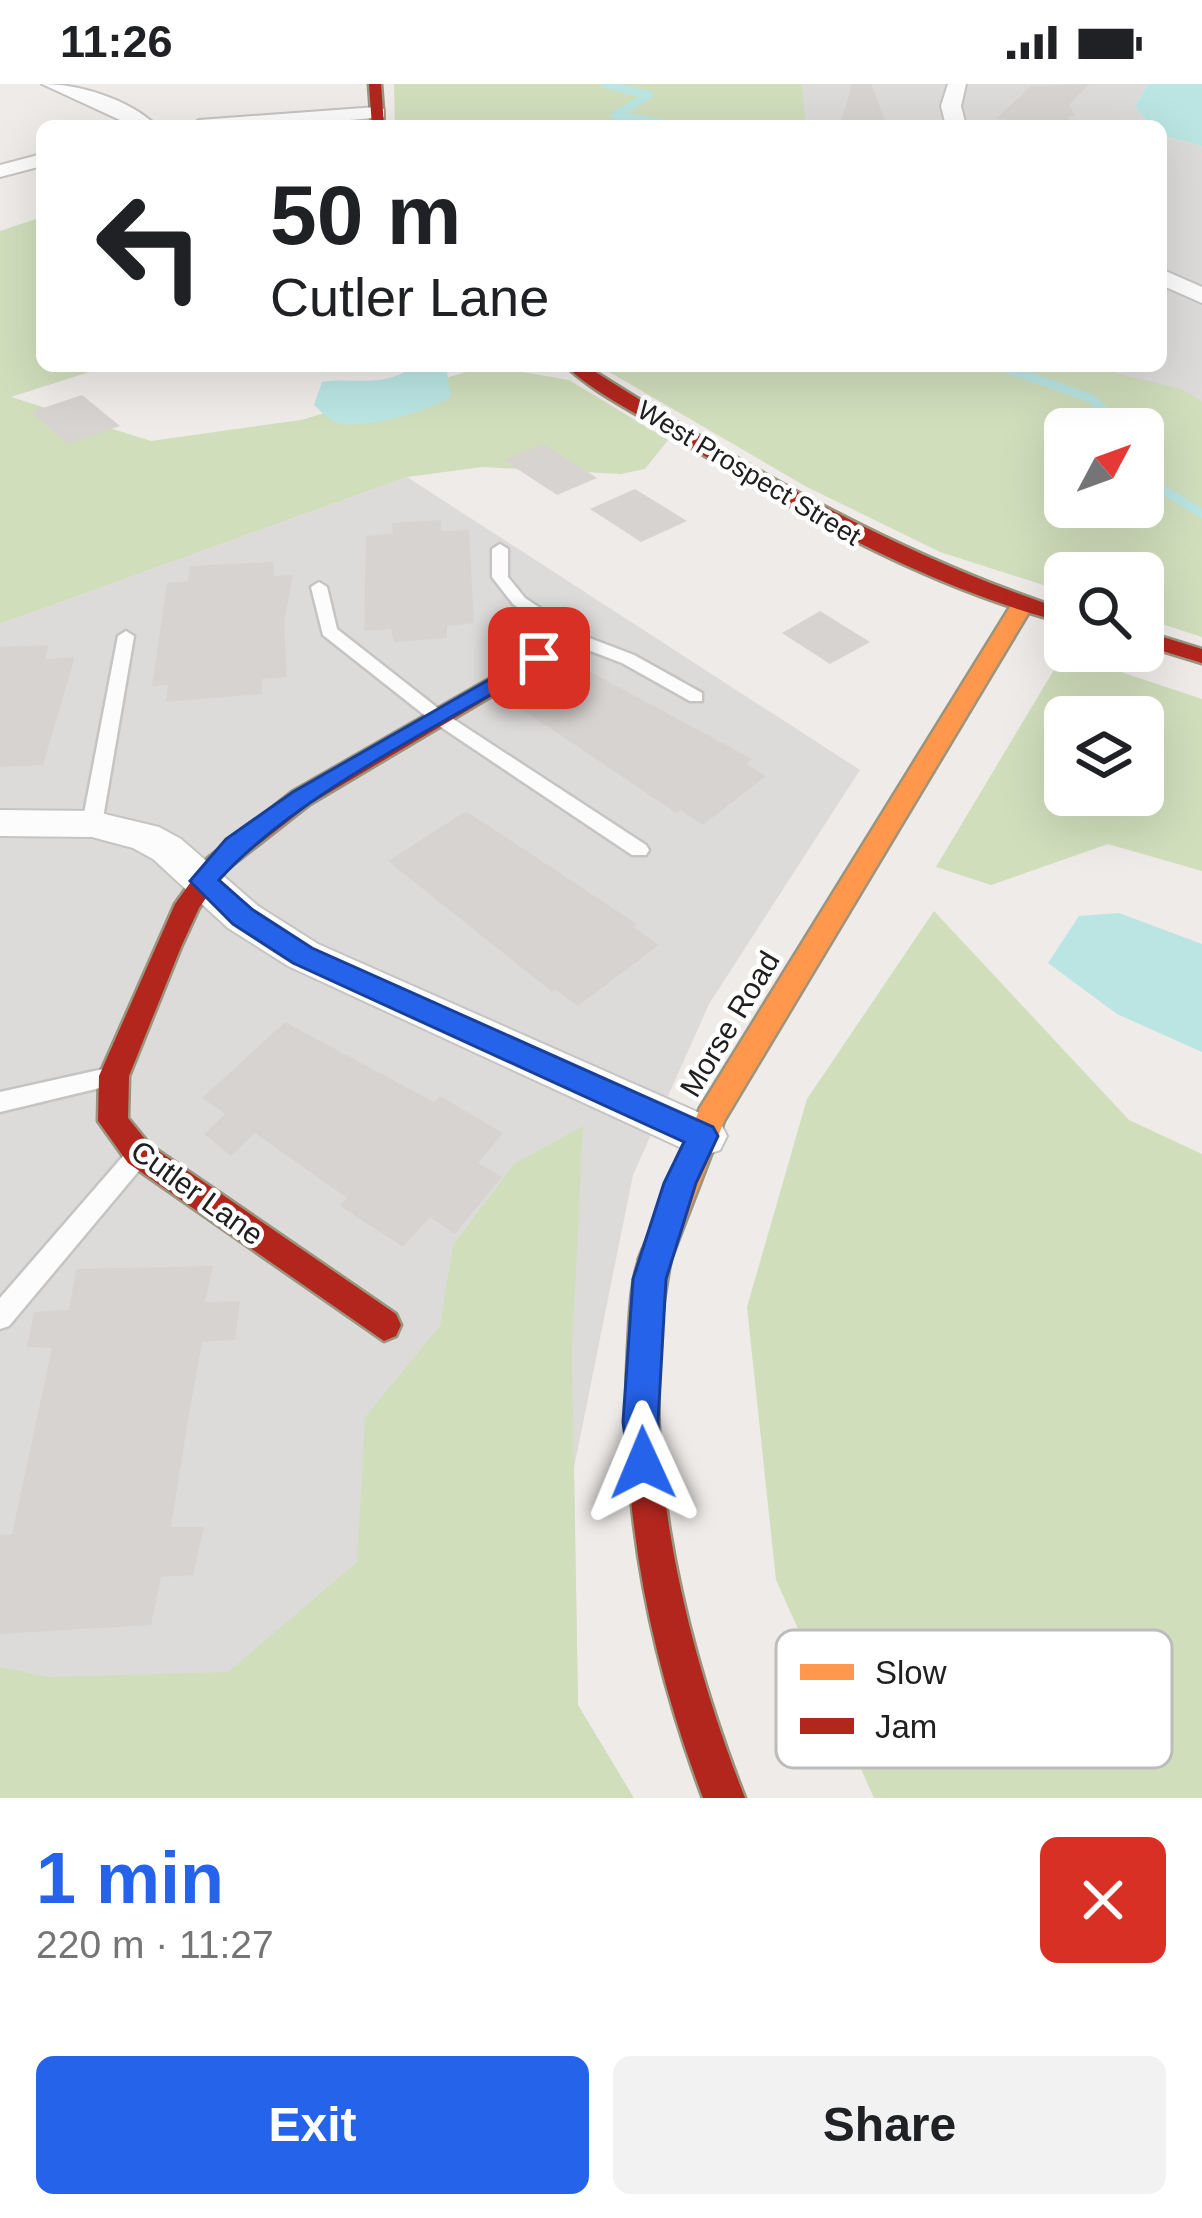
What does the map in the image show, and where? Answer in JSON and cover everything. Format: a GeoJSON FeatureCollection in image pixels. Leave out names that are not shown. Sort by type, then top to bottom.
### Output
{"type":"FeatureCollection","features":[{"type":"Feature","properties":{"kind":"street"},"geometry":{"type":"LineString","coordinates":[[51,84],[137,120]]}},
{"type":"Feature","properties":{"kind":"street"},"geometry":{"type":"LineString","coordinates":[[375,84],[378,119]]}},
{"type":"Feature","properties":{"kind":"street"},"geometry":{"type":"LineString","coordinates":[[954,120],[951,106],[957,84]]}},
{"type":"Feature","properties":{"kind":"street"},"geometry":{"type":"LineString","coordinates":[[0,172],[36,162]]}},
{"type":"Feature","properties":{"kind":"street"},"geometry":{"type":"LineString","coordinates":[[1167,279],[1202,296]]}},
{"type":"Feature","properties":{"kind":"street","name":"West Prospect Street"},"geometry":{"type":"LineString","coordinates":[[583,372],[781,498],[866,545],[1021,608],[1044,613]]}},
{"type":"Feature","properties":{"kind":"street","name":"Morse Road"},"geometry":{"type":"LineString","coordinates":[[724,1798],[675,1670],[649,1546],[640,1422],[650,1279],[680,1183],[703,1136],[1021,608]]}},
{"type":"Feature","properties":{"kind":"street"},"geometry":{"type":"LineString","coordinates":[[114,1076],[166,947],[203,881],[235,846],[302,798],[573,638]]}},
{"type":"Feature","properties":{"kind":"street"},"geometry":{"type":"LineString","coordinates":[[1164,644],[1202,656]]}},
{"type":"Feature","properties":{"kind":"street"},"geometry":{"type":"LineString","coordinates":[[0,823],[92,824],[146,837],[243,917],[303,955],[703,1136]]}},
{"type":"Feature","properties":{"kind":"street","name":"Cutler Lane"},"geometry":{"type":"LineString","coordinates":[[114,1076],[113,1121],[139,1154],[384,1325]]}},
{"type":"Feature","properties":{"kind":"lane"},"geometry":{"type":"LineString","coordinates":[[500,549],[500,577],[519,601],[573,638],[628,659],[696,698]]}},
{"type":"Feature","properties":{"kind":"lane"},"geometry":{"type":"LineString","coordinates":[[320,587],[328,631],[438,717],[639,850]]}},
{"type":"Feature","properties":{"kind":"lane"},"geometry":{"type":"LineString","coordinates":[[92,824],[127,636]]}},
{"type":"Feature","properties":{"kind":"lane"},"geometry":{"type":"LineString","coordinates":[[0,1102],[114,1076]]}},
{"type":"Feature","properties":{"kind":"lane"},"geometry":{"type":"LineString","coordinates":[[0,1317],[139,1154]]}},
{"type":"Feature","properties":{"kind":"shaded area"},"geometry":{"type":"Polygon","coordinates":[[[710,84],[1148,84],[1135,106],[1146,120],[709,120],[710,84]]]}},
{"type":"Feature","properties":{"kind":"shaded area"},"geometry":{"type":"Polygon","coordinates":[[[1167,137],[1202,146],[1202,440],[1164,420],[1164,408],[1141,408],[1072,372],[1167,372],[1167,137]]]}},
{"type":"Feature","properties":{"kind":"shaded area"},"geometry":{"type":"Polygon","coordinates":[[[407,477],[860,770],[709,1004],[633,1175],[574,1468],[578,1705],[0,1798],[0,624],[407,477]]]}},
{"type":"Feature","properties":{"kind":"green space"},"geometry":{"type":"Polygon","coordinates":[[[394,84],[802,84],[805,120],[395,120],[394,84]]]}},
{"type":"Feature","properties":{"kind":"green space"},"geometry":{"type":"Polygon","coordinates":[[[36,219],[36,372],[89,372],[11,397],[151,441],[301,420],[466,372],[522,372],[569,380],[668,440],[645,469],[621,474],[482,467],[407,477],[0,624],[0,231],[36,219]]]}},
{"type":"Feature","properties":{"kind":"green space"},"geometry":{"type":"Polygon","coordinates":[[[609,372],[1112,372],[1181,389],[1202,401],[1202,637],[1164,625],[1164,552],[1044,552],[1044,585],[940,552],[805,486],[609,372]]]}},
{"type":"Feature","properties":{"kind":"green space"},"geometry":{"type":"Polygon","coordinates":[[[1053,672],[1121,672],[1202,699],[1202,871],[1108,844],[991,885],[936,867],[1053,672]]]}},
{"type":"Feature","properties":{"kind":"green space"},"geometry":{"type":"Polygon","coordinates":[[[934,911],[1129,1120],[1202,1154],[1202,1798],[874,1798],[861,1768],[1172,1768],[1172,1630],[798,1630],[776,1580],[747,1307],[807,1099],[934,911]]]}},
{"type":"Feature","properties":{"kind":"green space"},"geometry":{"type":"Polygon","coordinates":[[[583,1126],[572,1354],[578,1705],[634,1798],[0,1798],[0,1667],[50,1677],[228,1672],[357,1562],[365,1417],[440,1326],[453,1245],[514,1164],[583,1126]]]}},
{"type":"Feature","properties":{"kind":"water"},"geometry":{"type":"Polygon","coordinates":[[[1148,84],[1202,84],[1202,146],[1167,137],[1167,120],[1146,120],[1135,106],[1148,84]]]}},
{"type":"Feature","properties":{"kind":"water"},"geometry":{"type":"Polygon","coordinates":[[[405,372],[447,372],[451,397],[412,413],[363,424],[337,423],[314,405],[322,382],[384,379],[405,372]]]}},
{"type":"Feature","properties":{"kind":"water"},"geometry":{"type":"Polygon","coordinates":[[[1119,913],[1202,944],[1202,1052],[1117,1014],[1048,963],[1079,916],[1119,913]]]}},
{"type":"Feature","properties":{"kind":"building"},"geometry":{"type":"Polygon","coordinates":[[[852,84],[871,84],[885,120],[841,120],[852,84]]]}},
{"type":"Feature","properties":{"kind":"building"},"geometry":{"type":"Polygon","coordinates":[[[1089,84],[1069,105],[1075,116],[1069,120],[996,119],[1031,86],[1089,84]]]}},
{"type":"Feature","properties":{"kind":"building"},"geometry":{"type":"Polygon","coordinates":[[[82,395],[120,426],[68,444],[31,412],[82,395]]]}},
{"type":"Feature","properties":{"kind":"building"},"geometry":{"type":"Polygon","coordinates":[[[543,444],[597,478],[557,495],[504,460],[543,444]]]}},
{"type":"Feature","properties":{"kind":"building"},"geometry":{"type":"Polygon","coordinates":[[[635,489],[687,521],[641,542],[590,509],[635,489]]]}},
{"type":"Feature","properties":{"kind":"building"},"geometry":{"type":"Polygon","coordinates":[[[441,520],[441,531],[469,530],[474,623],[447,626],[447,638],[394,642],[391,629],[364,631],[366,536],[393,534],[392,523],[441,520]]]}},
{"type":"Feature","properties":{"kind":"building"},"geometry":{"type":"Polygon","coordinates":[[[273,562],[274,576],[293,575],[284,622],[287,677],[262,679],[262,694],[166,702],[168,685],[152,686],[167,583],[188,581],[190,566],[273,562]]]}},
{"type":"Feature","properties":{"kind":"building"},"geometry":{"type":"Polygon","coordinates":[[[820,611],[870,642],[830,664],[782,633],[820,611]]]}},
{"type":"Feature","properties":{"kind":"building"},"geometry":{"type":"Polygon","coordinates":[[[49,645],[45,659],[75,657],[43,765],[0,767],[0,647],[49,645]]]}},
{"type":"Feature","properties":{"kind":"building"},"geometry":{"type":"Polygon","coordinates":[[[587,670],[752,759],[746,764],[766,776],[703,825],[680,810],[676,813],[523,710],[587,670]]]}},
{"type":"Feature","properties":{"kind":"building"},"geometry":{"type":"Polygon","coordinates":[[[466,811],[637,924],[633,927],[659,945],[578,1006],[555,989],[552,992],[388,861],[466,811]]]}},
{"type":"Feature","properties":{"kind":"building"},"geometry":{"type":"Polygon","coordinates":[[[285,1022],[434,1102],[440,1096],[503,1133],[478,1163],[502,1177],[455,1234],[430,1217],[403,1247],[340,1206],[347,1198],[255,1133],[231,1156],[204,1134],[225,1114],[202,1098],[285,1022]]]}},
{"type":"Feature","properties":{"kind":"building"},"geometry":{"type":"Polygon","coordinates":[[[213,1266],[205,1302],[240,1301],[235,1340],[202,1342],[187,1426],[171,1527],[204,1527],[193,1575],[161,1577],[151,1625],[0,1634],[0,1535],[12,1534],[52,1348],[27,1347],[34,1312],[69,1310],[76,1269],[213,1266]]]}},
{"type":"Feature","properties":{"kind":"waterway"},"geometry":{"type":"LineString","coordinates":[[605,84],[649,95],[615,115],[645,120]]}},
{"type":"Feature","properties":{"kind":"waterway"},"geometry":{"type":"LineString","coordinates":[[1017,372],[1090,398],[1102,408]]}},
{"type":"Feature","properties":{"kind":"waterway"},"geometry":{"type":"LineString","coordinates":[[1164,490],[1202,513]]}},
{"type":"Feature","properties":{"kind":"traffic: slow"},"geometry":{"type":"LineString","coordinates":[[655,1259],[711,1117],[1021,607]]}},
{"type":"Feature","properties":{"kind":"traffic: jam"},"geometry":{"type":"LineString","coordinates":[[375,84],[378,120]]}},
{"type":"Feature","properties":{"kind":"traffic: jam"},"geometry":{"type":"LineString","coordinates":[[584,372],[811,509],[934,569],[1044,610]]}},
{"type":"Feature","properties":{"kind":"traffic: jam"},"geometry":{"type":"LineString","coordinates":[[384,1325],[139,1154],[113,1121],[114,1076],[167,947],[188,904],[217,864],[301,798],[573,638]]}},
{"type":"Feature","properties":{"kind":"traffic: jam"},"geometry":{"type":"LineString","coordinates":[[1164,644],[1202,656]]}},
{"type":"Feature","properties":{"kind":"traffic: jam"},"geometry":{"type":"LineString","coordinates":[[655,1259],[644,1368],[652,1534],[672,1641],[724,1798]]}},
{"type":"Feature","properties":{"kind":"route"},"geometry":{"type":"LineString","coordinates":[[539,658],[302,798],[235,846],[203,881],[243,917],[303,955],[703,1136],[680,1183],[650,1279],[640,1422],[643,1463]]}}]}
